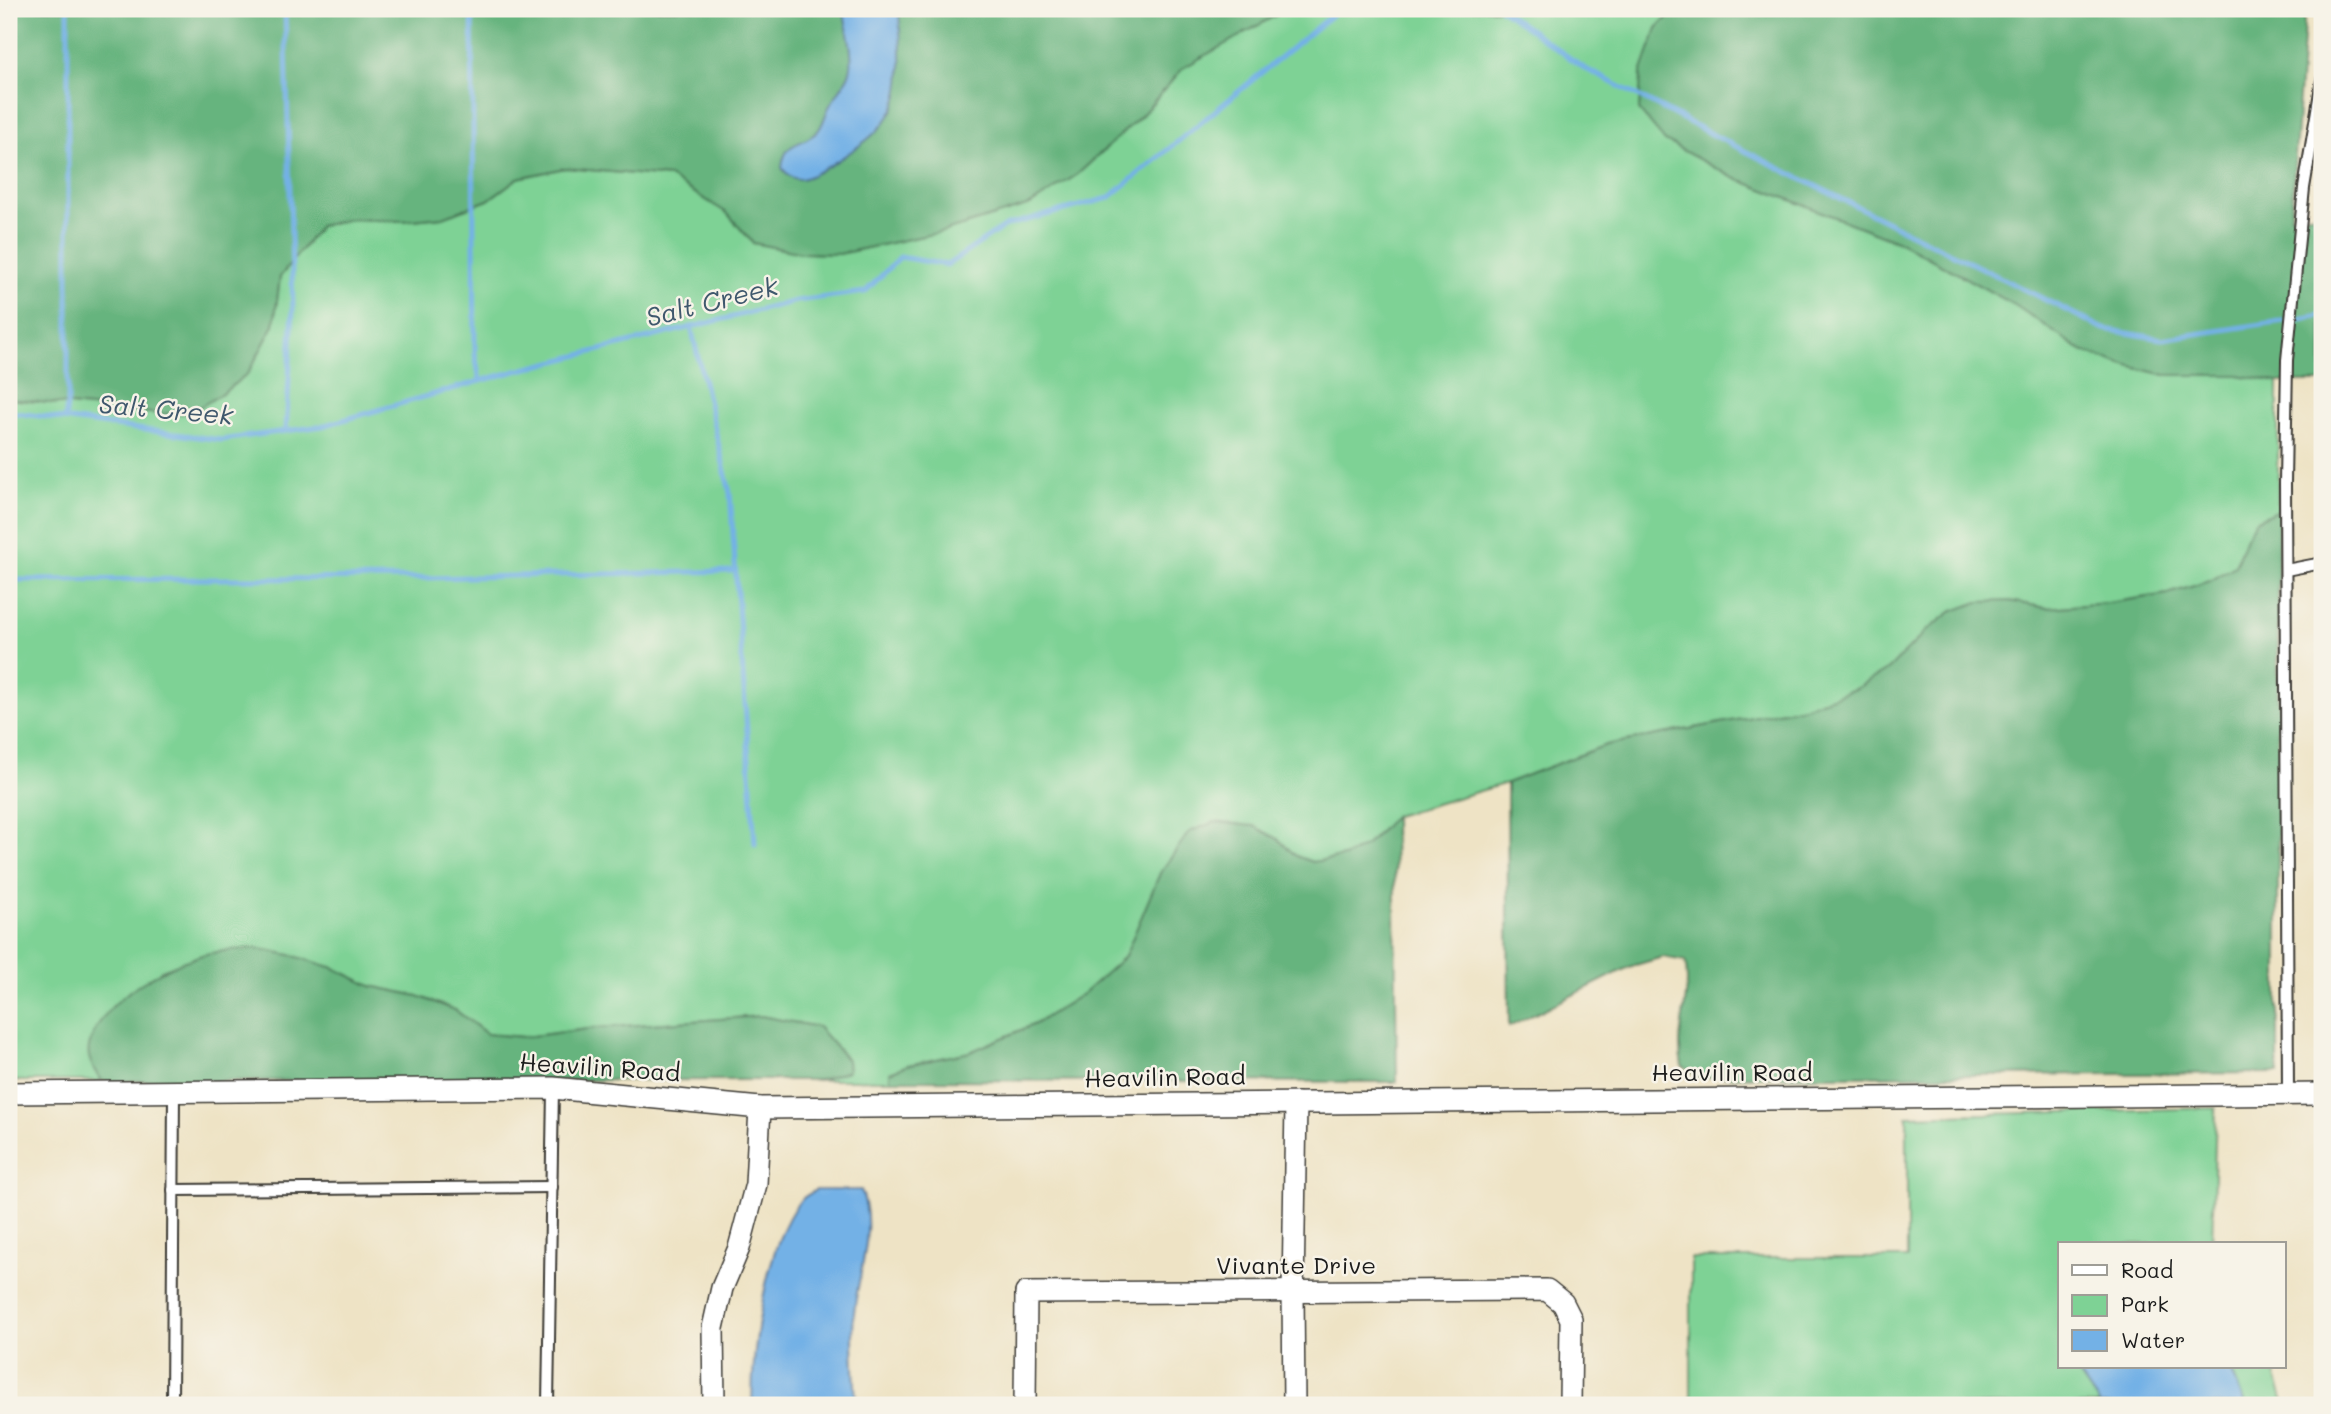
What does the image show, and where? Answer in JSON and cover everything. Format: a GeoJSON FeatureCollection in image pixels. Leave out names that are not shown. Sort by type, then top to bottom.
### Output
{"type":"FeatureCollection","features":[{"type":"Feature","properties":{"kind":"street","name":"Heavilin Road"},"geometry":{"type":"LineString","coordinates":[[9,1093],[553,1088],[760,1108],[2322,1094]]}},
{"type":"Feature","properties":{"kind":"street"},"geometry":{"type":"LineString","coordinates":[[1294,1405],[1296,1102]]}},
{"type":"Feature","properties":{"kind":"street"},"geometry":{"type":"LineString","coordinates":[[714,1405],[713,1328],[722,1288],[738,1248],[755,1184],[760,1108]]}},
{"type":"Feature","properties":{"kind":"street","name":"Vivante Drive"},"geometry":{"type":"LineString","coordinates":[[1025,1405],[1026,1293],[1547,1290],[1563,1303],[1571,1320],[1570,1405]]}},
{"type":"Feature","properties":{"kind":"lane"},"geometry":{"type":"LineString","coordinates":[[2288,1094],[2287,360],[2304,188],[2319,119],[2319,86],[2322,80]]}},
{"type":"Feature","properties":{"kind":"lane"},"geometry":{"type":"LineString","coordinates":[[2287,570],[2322,563]]}},
{"type":"Feature","properties":{"kind":"lane"},"geometry":{"type":"LineString","coordinates":[[548,1405],[553,1088]]}},
{"type":"Feature","properties":{"kind":"lane"},"geometry":{"type":"LineString","coordinates":[[172,1405],[174,1092]]}},
{"type":"Feature","properties":{"kind":"lane"},"geometry":{"type":"LineString","coordinates":[[173,1190],[552,1187]]}},
{"type":"Feature","properties":{"kind":"green space"},"geometry":{"type":"Polygon","coordinates":[[[9,9],[1287,9],[1183,68],[1142,115],[1078,174],[1030,205],[942,232],[839,254],[802,253],[753,243],[727,213],[669,177],[565,168],[518,178],[488,200],[443,217],[402,221],[350,219],[320,226],[280,277],[274,325],[248,373],[223,393],[190,413],[161,414],[9,399],[9,9]]]}},
{"type":"Feature","properties":{"kind":"green space"},"geometry":{"type":"Polygon","coordinates":[[[1287,9],[1676,9],[1657,28],[1665,141],[1734,178],[1902,243],[2015,305],[2082,351],[2166,375],[2238,375],[2278,382],[2278,510],[2255,521],[2235,566],[2210,581],[2168,594],[2108,603],[2047,608],[2009,601],[1925,632],[1889,669],[1855,689],[1804,707],[1606,745],[1507,783],[1395,816],[1367,845],[1344,857],[1312,862],[1296,856],[1278,839],[1142,918],[1125,956],[1084,993],[1035,1024],[970,1052],[908,1065],[890,1072],[890,1080],[819,1080],[847,1071],[847,1059],[817,1027],[761,1016],[596,1028],[524,1037],[487,1034],[455,1010],[418,996],[371,986],[334,968],[255,948],[205,954],[161,970],[93,1068],[102,1081],[9,1081],[9,399],[161,414],[190,412],[223,393],[248,373],[274,325],[280,277],[320,226],[350,219],[402,221],[443,217],[488,200],[518,178],[565,168],[669,177],[727,213],[753,243],[802,253],[839,254],[941,232],[1030,205],[1078,174],[1142,115],[1183,68],[1287,9]]]}},
{"type":"Feature","properties":{"kind":"green space"},"geometry":{"type":"Polygon","coordinates":[[[1676,9],[2305,9],[2291,216],[2322,214],[2322,382],[2278,382],[2238,375],[2166,375],[2082,351],[2015,305],[1902,243],[1734,178],[1665,141],[1639,110],[1641,73],[1657,28],[1676,9]]]}},
{"type":"Feature","properties":{"kind":"green space"},"geometry":{"type":"Polygon","coordinates":[[[2278,510],[2278,1073],[1698,1077],[1682,1066],[1680,1053],[1687,987],[1685,961],[1663,957],[1629,967],[1509,1027],[1507,783],[1606,745],[1804,707],[1855,689],[1889,669],[1925,632],[1951,612],[1978,602],[2009,601],[2047,608],[2108,603],[2168,594],[2210,581],[2235,566],[2255,521],[2278,510]]]}},
{"type":"Feature","properties":{"kind":"green space"},"geometry":{"type":"Polygon","coordinates":[[[1394,816],[1397,1082],[890,1080],[890,1072],[908,1065],[970,1052],[1035,1024],[1084,993],[1125,956],[1160,873],[1189,832],[1214,822],[1254,826],[1278,839],[1296,856],[1312,862],[1344,857],[1367,845],[1394,816]]]}},
{"type":"Feature","properties":{"kind":"green space"},"geometry":{"type":"Polygon","coordinates":[[[255,948],[334,968],[371,986],[418,996],[455,1010],[487,1034],[524,1037],[596,1028],[761,1016],[818,1027],[847,1060],[848,1071],[819,1080],[102,1081],[90,1061],[89,1047],[95,1030],[119,1001],[134,988],[168,968],[215,952],[255,948]]]}},
{"type":"Feature","properties":{"kind":"green space"},"geometry":{"type":"Polygon","coordinates":[[[2216,1108],[2212,1242],[2058,1242],[2058,1368],[2075,1368],[2100,1405],[1691,1405],[1691,1258],[1907,1258],[1907,1116],[2216,1108]]]}},
{"type":"Feature","properties":{"kind":"green space"},"geometry":{"type":"Polygon","coordinates":[[[2230,1368],[2273,1368],[2285,1405],[2245,1405],[2230,1368]]]}},
{"type":"Feature","properties":{"kind":"water"},"geometry":{"type":"Polygon","coordinates":[[[843,9],[899,9],[901,63],[898,95],[888,118],[861,145],[811,176],[795,179],[782,168],[786,152],[819,130],[851,68],[850,42],[843,9]]]}},
{"type":"Feature","properties":{"kind":"water"},"geometry":{"type":"Polygon","coordinates":[[[816,1190],[861,1190],[865,1205],[867,1235],[853,1324],[856,1405],[752,1405],[758,1329],[777,1244],[787,1221],[801,1200],[816,1190]]]}},
{"type":"Feature","properties":{"kind":"water"},"geometry":{"type":"Polygon","coordinates":[[[2075,1368],[2230,1368],[2245,1405],[2100,1405],[2075,1368]]]}},
{"type":"Feature","properties":{"kind":"waterway"},"geometry":{"type":"LineString","coordinates":[[65,419],[68,399],[68,9]]}},
{"type":"Feature","properties":{"kind":"waterway"},"geometry":{"type":"LineString","coordinates":[[285,9],[293,309],[286,431]]}},
{"type":"Feature","properties":{"kind":"waterway"},"geometry":{"type":"LineString","coordinates":[[472,9],[475,354],[480,381]]}},
{"type":"Feature","properties":{"kind":"waterway","name":"Salt Creek"},"geometry":{"type":"LineString","coordinates":[[9,412],[221,440],[322,426],[512,372],[796,301],[865,292],[900,257],[947,265],[1005,226],[1109,198],[1339,9]]}},
{"type":"Feature","properties":{"kind":"waterway"},"geometry":{"type":"LineString","coordinates":[[1501,9],[1584,68],[2104,329],[2162,339],[2283,321]]}},
{"type":"Feature","properties":{"kind":"waterway"},"geometry":{"type":"LineString","coordinates":[[2299,319],[2322,315]]}},
{"type":"Feature","properties":{"kind":"waterway"},"geometry":{"type":"LineString","coordinates":[[691,327],[730,493],[755,844]]}},
{"type":"Feature","properties":{"kind":"waterway"},"geometry":{"type":"LineString","coordinates":[[9,580],[426,578],[735,571]]}}]}
